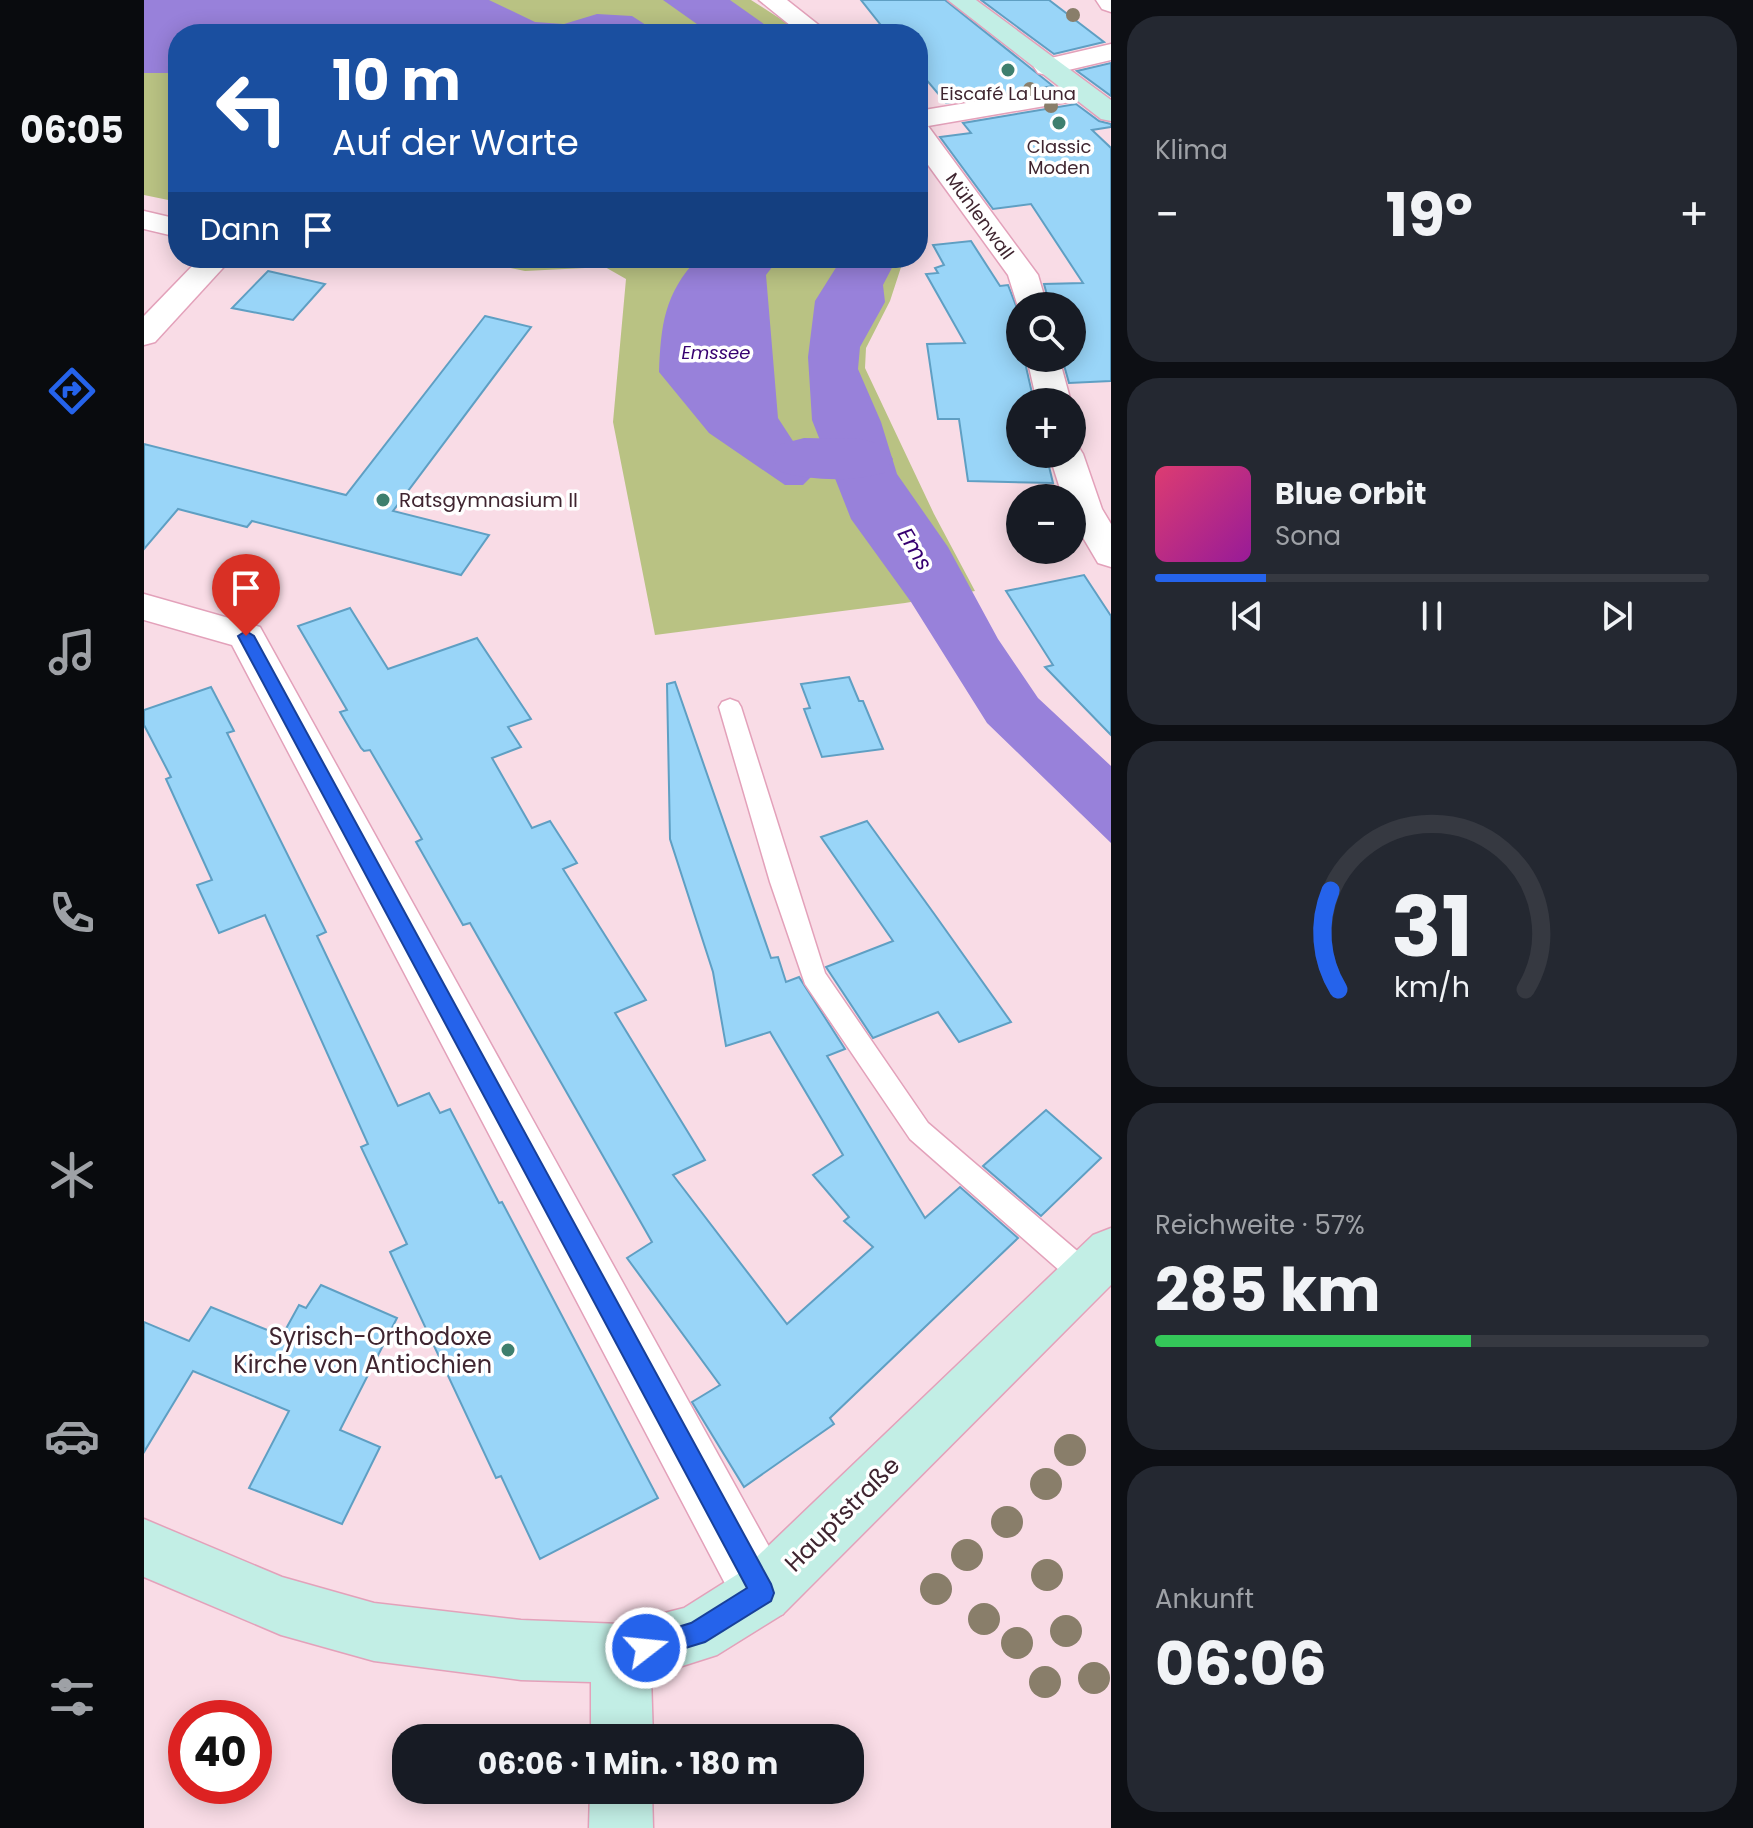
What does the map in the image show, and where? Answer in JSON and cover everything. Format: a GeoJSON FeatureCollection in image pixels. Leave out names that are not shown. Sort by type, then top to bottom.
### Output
{"type":"FeatureCollection","features":[{"type":"Feature","properties":{"kind":"street"},"geometry":{"type":"LineString","coordinates":[[771,0],[803,24]]}},
{"type":"Feature","properties":{"kind":"street"},"geometry":{"type":"LineString","coordinates":[[960,0],[1111,113]]}},
{"type":"Feature","properties":{"kind":"street"},"geometry":{"type":"LineString","coordinates":[[1047,67],[1111,52]]}},
{"type":"Feature","properties":{"kind":"street"},"geometry":{"type":"LineString","coordinates":[[928,117],[1081,92]]}},
{"type":"Feature","properties":{"kind":"street","name":"Mühlenwall"},"geometry":{"type":"LineString","coordinates":[[928,145],[1023,275],[1027,292]]}},
{"type":"Feature","properties":{"kind":"street"},"geometry":{"type":"LineString","coordinates":[[144,220],[168,226]]}},
{"type":"Feature","properties":{"kind":"street"},"geometry":{"type":"LineString","coordinates":[[144,335],[208,268]]}},
{"type":"Feature","properties":{"kind":"street"},"geometry":{"type":"LineString","coordinates":[[1071,468],[1084,509],[1105,534]]}},
{"type":"Feature","properties":{"kind":"street"},"geometry":{"type":"LineString","coordinates":[[144,607],[246,636],[762,1593]]}},
{"type":"Feature","properties":{"kind":"street","name":"Hauptstraße"},"geometry":{"type":"LineString","coordinates":[[144,1548],[281,1606],[374,1632],[521,1650],[621,1654],[696,1634],[762,1593],[1099,1263]]}},
{"type":"Feature","properties":{"kind":"street"},"geometry":{"type":"LineString","coordinates":[[621,1654],[622,1724]]}},
{"type":"Feature","properties":{"kind":"street"},"geometry":{"type":"LineString","coordinates":[[621,1804],[621,1828]]}},
{"type":"Feature","properties":{"kind":"lane"},"geometry":{"type":"LineString","coordinates":[[730,707],[814,977],[919,1131],[1099,1263]]}},
{"type":"Feature","properties":{"kind":"green space"},"geometry":{"type":"Polygon","coordinates":[[[144,0],[751,0],[788,24],[168,24],[168,200],[144,195],[144,0]]]}},
{"type":"Feature","properties":{"kind":"green space"},"geometry":{"type":"Polygon","coordinates":[[[511,268],[585,268],[525,271],[511,268]]]}},
{"type":"Feature","properties":{"kind":"green space"},"geometry":{"type":"Polygon","coordinates":[[[607,268],[901,268],[890,301],[866,348],[865,368],[934,514],[975,591],[655,635],[613,422],[626,279],[607,268]]]}},
{"type":"Feature","properties":{"kind":"water"},"geometry":{"type":"Polygon","coordinates":[[[144,0],[489,0],[535,22],[564,24],[168,24],[168,73],[144,73],[144,0]]]}},
{"type":"Feature","properties":{"kind":"water"},"geometry":{"type":"Polygon","coordinates":[[[663,0],[730,0],[764,24],[697,24],[663,0]]]}},
{"type":"Feature","properties":{"kind":"water"},"geometry":{"type":"Polygon","coordinates":[[[597,14],[632,16],[644,24],[564,24],[597,14]]]}},
{"type":"Feature","properties":{"kind":"water","name":"Emssee"},"geometry":{"type":"Polygon","coordinates":[[[690,268],[771,268],[766,275],[778,418],[804,458],[811,477],[803,485],[785,485],[709,433],[659,372],[666,311],[690,268]]]}},
{"type":"Feature","properties":{"kind":"water","name":"Ems"},"geometry":{"type":"Polygon","coordinates":[[[836,268],[892,268],[883,285],[885,302],[860,347],[858,369],[881,422],[897,474],[948,547],[998,639],[1038,698],[1111,766],[1111,843],[987,723],[911,602],[851,519],[812,420],[808,357],[815,301],[836,268]]]}},
{"type":"Feature","properties":{"kind":"building"},"geometry":{"type":"Polygon","coordinates":[[[861,0],[945,0],[1053,86],[946,103],[928,82],[928,24],[880,24],[861,0]]]}},
{"type":"Feature","properties":{"kind":"building"},"geometry":{"type":"Polygon","coordinates":[[[981,0],[1049,0],[1104,42],[1054,54],[981,0]]]}},
{"type":"Feature","properties":{"kind":"building"},"geometry":{"type":"Polygon","coordinates":[[[1111,63],[1111,96],[1077,71],[1111,63]]]}},
{"type":"Feature","properties":{"kind":"building"},"geometry":{"type":"Polygon","coordinates":[[[1076,104],[1099,121],[1111,124],[1111,127],[1092,130],[1111,148],[1111,381],[1069,383],[1066,372],[1086,372],[1086,292],[1046,292],[1044,284],[1083,283],[1031,204],[993,209],[940,137],[971,133],[963,123],[1076,104]]]}},
{"type":"Feature","properties":{"kind":"building"},"geometry":{"type":"Polygon","coordinates":[[[971,241],[1000,286],[1008,285],[1011,292],[1006,292],[1006,372],[1027,372],[1031,388],[1006,388],[1006,468],[1049,468],[1053,483],[968,481],[959,419],[938,419],[927,344],[965,343],[926,274],[938,273],[935,268],[944,265],[933,245],[971,241]]]}},
{"type":"Feature","properties":{"kind":"building"},"geometry":{"type":"Polygon","coordinates":[[[268,271],[325,284],[293,320],[232,308],[268,271]]]}},
{"type":"Feature","properties":{"kind":"building"},"geometry":{"type":"Polygon","coordinates":[[[485,316],[531,327],[393,511],[489,535],[461,575],[252,521],[247,527],[178,509],[144,549],[144,444],[346,495],[485,316]]]}},
{"type":"Feature","properties":{"kind":"building"},"geometry":{"type":"Polygon","coordinates":[[[1084,575],[1111,616],[1111,735],[1045,667],[1053,665],[1006,591],[1084,575]]]}},
{"type":"Feature","properties":{"kind":"building"},"geometry":{"type":"Polygon","coordinates":[[[350,608],[388,669],[477,638],[531,719],[508,727],[521,747],[492,758],[532,828],[550,821],[577,863],[563,869],[646,1000],[615,1013],[705,1160],[673,1175],[787,1324],[873,1247],[844,1221],[849,1217],[813,1175],[843,1155],[770,1032],[726,1046],[713,972],[670,839],[667,684],[675,682],[771,958],[778,957],[786,982],[799,977],[845,1049],[827,1056],[925,1218],[960,1187],[1018,1238],[830,1418],[834,1424],[744,1487],[692,1402],[720,1385],[627,1258],[652,1242],[470,923],[463,925],[416,842],[422,839],[370,750],[361,748],[340,712],[347,710],[298,626],[350,608]]]}},
{"type":"Feature","properties":{"kind":"building"},"geometry":{"type":"Polygon","coordinates":[[[849,677],[859,701],[863,701],[883,749],[822,757],[804,709],[810,708],[801,684],[849,677]]]}},
{"type":"Feature","properties":{"kind":"building"},"geometry":{"type":"Polygon","coordinates":[[[211,687],[234,731],[227,733],[326,932],[317,936],[398,1106],[429,1093],[440,1113],[450,1109],[658,1498],[540,1559],[501,1476],[496,1478],[390,1252],[407,1244],[361,1147],[368,1144],[265,915],[219,933],[197,885],[212,880],[166,779],[171,777],[144,725],[144,710],[211,687]]]}},
{"type":"Feature","properties":{"kind":"building"},"geometry":{"type":"Polygon","coordinates":[[[867,821],[1011,1022],[959,1042],[938,1012],[873,1038],[826,967],[893,941],[821,837],[867,821]]]}},
{"type":"Feature","properties":{"kind":"building"},"geometry":{"type":"Polygon","coordinates":[[[1046,1110],[1101,1158],[1041,1216],[983,1166],[1046,1110]]]}},
{"type":"Feature","properties":{"kind":"building"},"geometry":{"type":"Polygon","coordinates":[[[321,1285],[397,1318],[340,1430],[380,1447],[342,1524],[249,1488],[289,1411],[193,1371],[144,1452],[144,1322],[189,1341],[211,1307],[282,1336],[299,1305],[306,1308],[321,1285]]]}},
{"type":"Feature","properties":{"kind":"waterway"},"geometry":{"type":"LineString","coordinates":[[804,458],[861,459]]}},
{"type":"Feature","properties":{"kind":"place","name":"Eiscafé La Luna"},"geometry":{"type":"Point","coordinates":[1008,70]}},
{"type":"Feature","properties":{"kind":"place","name":"Classic Moden"},"geometry":{"type":"Point","coordinates":[1059,123]}},
{"type":"Feature","properties":{"kind":"place","name":"Ratsgymnasium II"},"geometry":{"type":"Point","coordinates":[383,500]}},
{"type":"Feature","properties":{"kind":"place","name":"Syrisch-Orthodoxe Kirche von Antiochien"},"geometry":{"type":"Point","coordinates":[508,1350]}},
{"type":"Feature","properties":{"kind":"route"},"geometry":{"type":"LineString","coordinates":[[246,636],[762,1593],[696,1634],[646,1648]]}}]}
